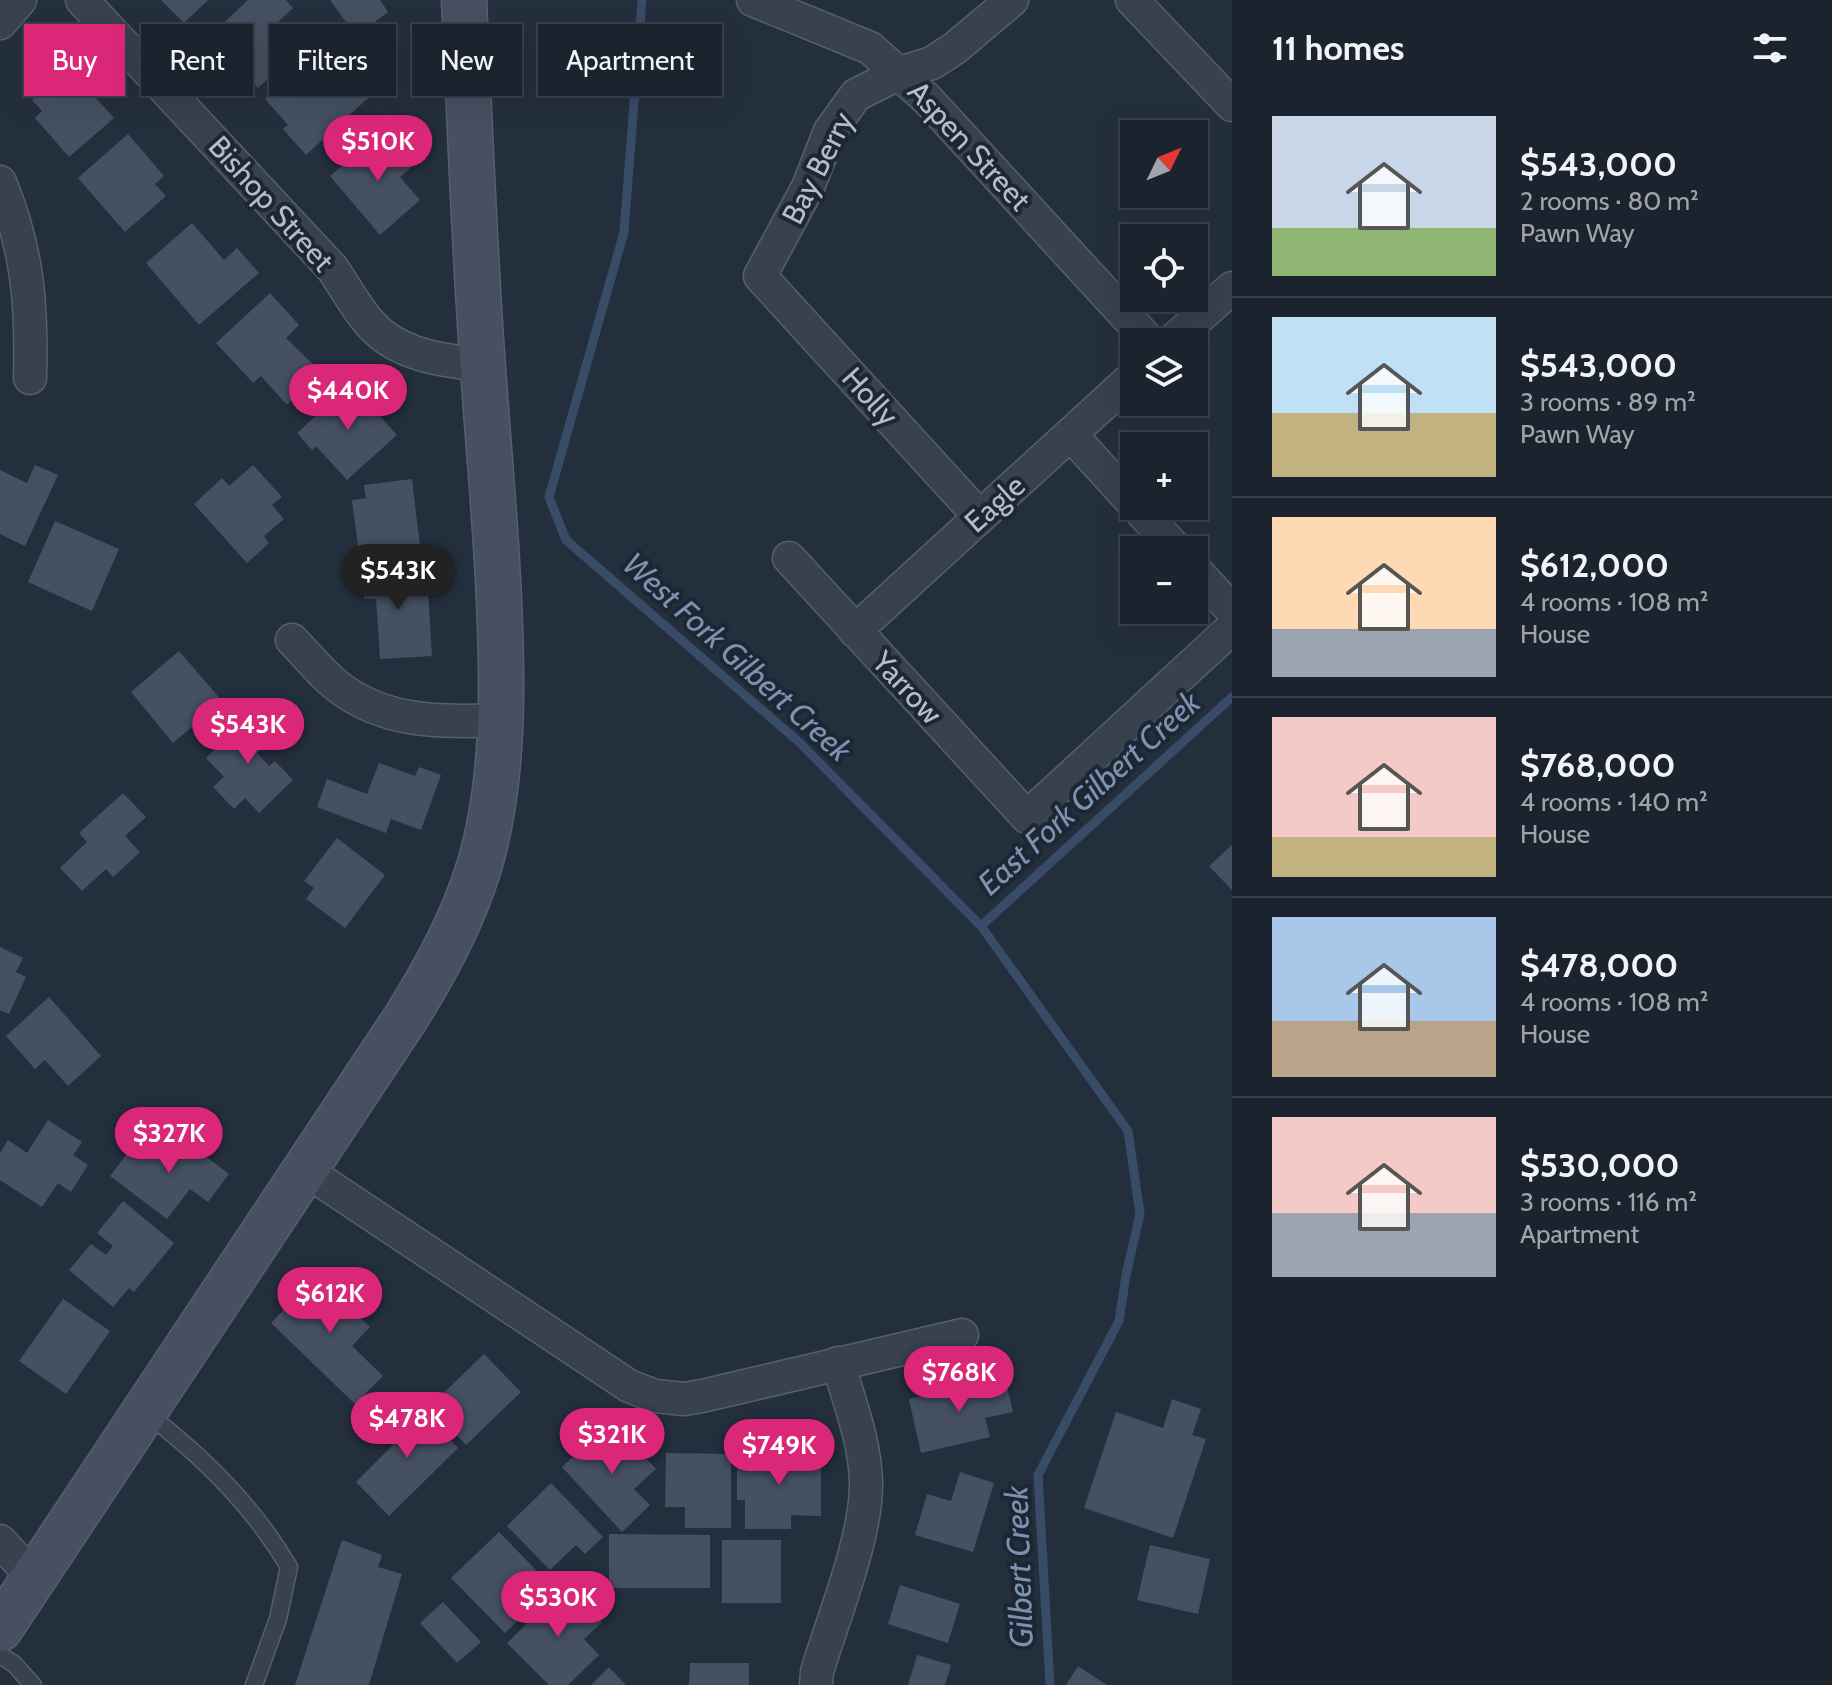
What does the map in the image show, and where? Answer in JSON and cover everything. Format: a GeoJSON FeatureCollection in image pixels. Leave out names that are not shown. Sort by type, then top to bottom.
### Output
{"type":"FeatureCollection","features":[{"type":"Feature","properties":{"kind":"main road"},"geometry":{"type":"LineString","coordinates":[[0,1629],[435,971],[464,910],[485,845],[502,720],[501,614],[482,365],[464,0]]}},
{"type":"Feature","properties":{"kind":"street"},"geometry":{"type":"LineString","coordinates":[[0,23],[20,0]]}},
{"type":"Feature","properties":{"kind":"street","name":"Bishop Street"},"geometry":{"type":"LineString","coordinates":[[82,0],[332,268],[365,317],[381,334],[404,348],[440,360],[482,365]]}},
{"type":"Feature","properties":{"kind":"street","name":"Aspen Street"},"geometry":{"type":"LineString","coordinates":[[753,0],[870,48],[900,73],[1137,328]]}},
{"type":"Feature","properties":{"kind":"street","name":"Bay Berry"},"geometry":{"type":"LineString","coordinates":[[760,276],[808,187],[830,131],[856,95],[900,73],[932,63],[955,48],[1012,0]]}},
{"type":"Feature","properties":{"kind":"street"},"geometry":{"type":"LineString","coordinates":[[1132,0],[1232,105]]}},
{"type":"Feature","properties":{"kind":"street"},"geometry":{"type":"LineString","coordinates":[[0,182],[13,214],[11,254],[31,315],[30,378]]}},
{"type":"Feature","properties":{"kind":"street","name":"Holly"},"geometry":{"type":"LineString","coordinates":[[760,276],[980,517]]}},
{"type":"Feature","properties":{"kind":"street"},"geometry":{"type":"LineString","coordinates":[[1187,328],[1232,288]]}},
{"type":"Feature","properties":{"kind":"street","name":"Eagle"},"geometry":{"type":"LineString","coordinates":[[855,631],[1120,389]]}},
{"type":"Feature","properties":{"kind":"street"},"geometry":{"type":"LineString","coordinates":[[1071,435],[1120,489]]}},
{"type":"Feature","properties":{"kind":"street"},"geometry":{"type":"LineString","coordinates":[[1149,520],[1164,536]]}},
{"type":"Feature","properties":{"kind":"street","name":"Yarrow"},"geometry":{"type":"LineString","coordinates":[[789,558],[1027,817],[1232,628]]}},
{"type":"Feature","properties":{"kind":"street"},"geometry":{"type":"LineString","coordinates":[[1208,584],[1232,610]]}},
{"type":"Feature","properties":{"kind":"street"},"geometry":{"type":"LineString","coordinates":[[292,640],[334,683],[379,710],[405,718],[502,720]]}},
{"type":"Feature","properties":{"kind":"street"},"geometry":{"type":"LineString","coordinates":[[305,1170],[580,1356],[629,1386],[655,1396],[693,1398],[962,1335]]}},
{"type":"Feature","properties":{"kind":"street"},"geometry":{"type":"LineString","coordinates":[[816,1685],[817,1672],[864,1510],[866,1481],[860,1439],[838,1363]]}},
{"type":"Feature","properties":{"kind":"street"},"geometry":{"type":"LineString","coordinates":[[0,1541],[33,1577]]}},
{"type":"Feature","properties":{"kind":"lane"},"geometry":{"type":"LineString","coordinates":[[144,1411],[189,1449],[271,1535],[289,1567],[278,1619],[254,1685]]}},
{"type":"Feature","properties":{"kind":"lane"},"geometry":{"type":"LineString","coordinates":[[0,1655],[14,1664],[33,1685]]}},
{"type":"Feature","properties":{"kind":"building"},"geometry":{"type":"Polygon","coordinates":[[[161,0],[208,0],[184,23],[161,0]]]}},
{"type":"Feature","properties":{"kind":"building"},"geometry":{"type":"Polygon","coordinates":[[[248,0],[286,0],[293,8],[278,22],[280,24],[269,24],[269,78],[258,88],[253,83],[253,24],[222,24],[248,0]]]}},
{"type":"Feature","properties":{"kind":"building"},"geometry":{"type":"Polygon","coordinates":[[[330,0],[380,0],[388,12],[372,24],[347,24],[330,0]]]}},
{"type":"Feature","properties":{"kind":"building"},"geometry":{"type":"Polygon","coordinates":[[[269,95],[368,98],[306,155],[283,129],[288,125],[265,99],[269,95]]]}},
{"type":"Feature","properties":{"kind":"building"},"geometry":{"type":"Polygon","coordinates":[[[36,96],[94,96],[114,118],[69,157],[35,118],[42,111],[32,100],[36,96]]]}},
{"type":"Feature","properties":{"kind":"building"},"geometry":{"type":"Polygon","coordinates":[[[128,134],[164,176],[155,184],[166,196],[125,232],[78,178],[128,134]]]}},
{"type":"Feature","properties":{"kind":"building"},"geometry":{"type":"Polygon","coordinates":[[[377,135],[388,148],[396,142],[415,164],[400,177],[420,200],[380,235],[330,176],[377,135]]]}},
{"type":"Feature","properties":{"kind":"building"},"geometry":{"type":"Polygon","coordinates":[[[192,223],[224,260],[237,248],[259,273],[199,325],[146,263],[192,223]]]}},
{"type":"Feature","properties":{"kind":"building"},"geometry":{"type":"Polygon","coordinates":[[[270,293],[299,325],[286,338],[322,373],[287,405],[261,376],[253,383],[216,343],[270,293]]]}},
{"type":"Feature","properties":{"kind":"building"},"geometry":{"type":"Polygon","coordinates":[[[351,384],[397,435],[347,480],[316,446],[312,450],[297,433],[351,384]]]}},
{"type":"Feature","properties":{"kind":"building"},"geometry":{"type":"Polygon","coordinates":[[[35,465],[58,475],[25,546],[0,534],[0,470],[27,483],[35,465]]]}},
{"type":"Feature","properties":{"kind":"building"},"geometry":{"type":"Polygon","coordinates":[[[253,465],[282,497],[272,505],[284,519],[264,536],[269,543],[247,563],[194,504],[222,478],[229,486],[253,465]]]}},
{"type":"Feature","properties":{"kind":"building"},"geometry":{"type":"Polygon","coordinates":[[[412,479],[420,546],[359,554],[352,500],[366,498],[364,485],[412,479]]]}},
{"type":"Feature","properties":{"kind":"building"},"geometry":{"type":"Polygon","coordinates":[[[55,521],[119,549],[92,611],[28,582],[55,521]]]}},
{"type":"Feature","properties":{"kind":"building"},"geometry":{"type":"Polygon","coordinates":[[[406,562],[407,592],[428,590],[432,656],[380,659],[376,599],[364,599],[362,565],[406,562]]]}},
{"type":"Feature","properties":{"kind":"building"},"geometry":{"type":"Polygon","coordinates":[[[179,651],[222,701],[173,743],[131,692],[179,651]]]}},
{"type":"Feature","properties":{"kind":"building"},"geometry":{"type":"Polygon","coordinates":[[[256,710],[278,733],[257,753],[269,766],[275,761],[293,780],[259,813],[245,798],[234,809],[213,787],[224,777],[206,758],[256,710]]]}},
{"type":"Feature","properties":{"kind":"building"},"geometry":{"type":"Polygon","coordinates":[[[379,763],[415,776],[419,767],[441,775],[421,830],[391,819],[386,833],[317,807],[327,779],[367,794],[379,763]]]}},
{"type":"Feature","properties":{"kind":"building"},"geometry":{"type":"Polygon","coordinates":[[[123,793],[146,817],[125,836],[140,852],[113,877],[106,869],[82,891],[60,868],[87,842],[79,833],[123,793]]]}},
{"type":"Feature","properties":{"kind":"building"},"geometry":{"type":"Polygon","coordinates":[[[337,838],[385,875],[345,928],[306,899],[314,888],[304,881],[337,838]]]}},
{"type":"Feature","properties":{"kind":"building"},"geometry":{"type":"Polygon","coordinates":[[[1232,845],[1232,890],[1209,866],[1232,845]]]}},
{"type":"Feature","properties":{"kind":"building"},"geometry":{"type":"Polygon","coordinates":[[[0,947],[23,958],[16,972],[26,977],[9,1014],[0,1010],[0,947]]]}},
{"type":"Feature","properties":{"kind":"building"},"geometry":{"type":"Polygon","coordinates":[[[49,997],[101,1056],[68,1086],[45,1060],[35,1069],[6,1036],[49,997]]]}},
{"type":"Feature","properties":{"kind":"building"},"geometry":{"type":"Polygon","coordinates":[[[48,1120],[82,1142],[73,1155],[88,1165],[71,1192],[58,1183],[42,1207],[0,1180],[0,1153],[8,1140],[27,1153],[48,1120]]]}},
{"type":"Feature","properties":{"kind":"building"},"geometry":{"type":"Polygon","coordinates":[[[172,1131],[229,1174],[208,1202],[190,1189],[167,1219],[110,1176],[133,1146],[151,1159],[172,1131]]]}},
{"type":"Feature","properties":{"kind":"building"},"geometry":{"type":"Polygon","coordinates":[[[123,1201],[174,1243],[134,1292],[129,1288],[113,1307],[69,1270],[91,1244],[106,1255],[113,1246],[97,1233],[123,1201]]]}},
{"type":"Feature","properties":{"kind":"building"},"geometry":{"type":"Polygon","coordinates":[[[324,1268],[355,1298],[348,1306],[370,1327],[352,1346],[383,1376],[355,1404],[271,1323],[324,1268]]]}},
{"type":"Feature","properties":{"kind":"building"},"geometry":{"type":"Polygon","coordinates":[[[63,1299],[110,1331],[66,1394],[19,1361],[63,1299]]]}},
{"type":"Feature","properties":{"kind":"building"},"geometry":{"type":"Polygon","coordinates":[[[484,1354],[521,1392],[466,1445],[429,1407],[484,1354]]]}},
{"type":"Feature","properties":{"kind":"building"},"geometry":{"type":"Polygon","coordinates":[[[1005,1377],[1013,1412],[985,1418],[990,1437],[921,1453],[909,1399],[1005,1377]]]}},
{"type":"Feature","properties":{"kind":"building"},"geometry":{"type":"Polygon","coordinates":[[[1172,1399],[1201,1409],[1192,1435],[1206,1439],[1173,1538],[1084,1508],[1116,1412],[1163,1428],[1172,1399]]]}},
{"type":"Feature","properties":{"kind":"building"},"geometry":{"type":"Polygon","coordinates":[[[415,1404],[458,1448],[389,1516],[356,1482],[396,1442],[387,1432],[415,1404]]]}},
{"type":"Feature","properties":{"kind":"building"},"geometry":{"type":"Polygon","coordinates":[[[615,1425],[656,1469],[634,1489],[650,1505],[622,1532],[562,1467],[596,1435],[600,1439],[615,1425]]]}},
{"type":"Feature","properties":{"kind":"building"},"geometry":{"type":"Polygon","coordinates":[[[737,1451],[821,1451],[821,1516],[791,1515],[791,1529],[745,1529],[745,1500],[737,1500],[737,1451]]]}},
{"type":"Feature","properties":{"kind":"building"},"geometry":{"type":"Polygon","coordinates":[[[666,1453],[731,1454],[731,1528],[685,1528],[685,1507],[665,1507],[666,1453]]]}},
{"type":"Feature","properties":{"kind":"building"},"geometry":{"type":"Polygon","coordinates":[[[960,1472],[994,1483],[973,1552],[915,1535],[927,1494],[951,1501],[960,1472]]]}},
{"type":"Feature","properties":{"kind":"building"},"geometry":{"type":"Polygon","coordinates":[[[551,1483],[603,1537],[585,1554],[576,1545],[550,1570],[507,1526],[551,1483]]]}},
{"type":"Feature","properties":{"kind":"building"},"geometry":{"type":"Polygon","coordinates":[[[499,1532],[542,1576],[528,1590],[539,1601],[505,1633],[451,1578],[499,1532]]]}},
{"type":"Feature","properties":{"kind":"building"},"geometry":{"type":"Polygon","coordinates":[[[609,1534],[710,1535],[710,1588],[609,1588],[609,1534]]]}},
{"type":"Feature","properties":{"kind":"building"},"geometry":{"type":"Polygon","coordinates":[[[342,1540],[382,1555],[378,1567],[402,1574],[369,1685],[295,1685],[342,1540]]]}},
{"type":"Feature","properties":{"kind":"building"},"geometry":{"type":"Polygon","coordinates":[[[722,1540],[781,1540],[781,1603],[722,1603],[722,1540]]]}},
{"type":"Feature","properties":{"kind":"building"},"geometry":{"type":"Polygon","coordinates":[[[1150,1545],[1210,1559],[1198,1614],[1137,1600],[1150,1545]]]}},
{"type":"Feature","properties":{"kind":"building"},"geometry":{"type":"Polygon","coordinates":[[[566,1585],[602,1622],[584,1639],[599,1655],[568,1685],[549,1685],[507,1643],[566,1585]]]}},
{"type":"Feature","properties":{"kind":"building"},"geometry":{"type":"Polygon","coordinates":[[[900,1585],[960,1604],[948,1643],[888,1624],[900,1585]]]}},
{"type":"Feature","properties":{"kind":"building"},"geometry":{"type":"Polygon","coordinates":[[[443,1602],[481,1642],[457,1663],[420,1623],[443,1602]]]}},
{"type":"Feature","properties":{"kind":"building"},"geometry":{"type":"Polygon","coordinates":[[[917,1655],[951,1665],[945,1685],[908,1685],[917,1655]]]}},
{"type":"Feature","properties":{"kind":"building"},"geometry":{"type":"Polygon","coordinates":[[[690,1663],[749,1663],[749,1685],[689,1685],[690,1663]]]}},
{"type":"Feature","properties":{"kind":"building"},"geometry":{"type":"Polygon","coordinates":[[[1078,1666],[1107,1685],[1066,1685],[1078,1666]]]}},
{"type":"Feature","properties":{"kind":"building"},"geometry":{"type":"Polygon","coordinates":[[[609,1667],[626,1685],[591,1685],[609,1667]]]}},
{"type":"Feature","properties":{"kind":"waterway","name":"West Fork Gilbert Creek"},"geometry":{"type":"LineString","coordinates":[[642,0],[624,232],[549,497],[566,540],[799,742],[981,926],[1128,1131],[1140,1214],[1119,1321],[1038,1475],[1050,1685]]}},
{"type":"Feature","properties":{"kind":"waterway","name":"East Fork Gilbert Creek"},"geometry":{"type":"LineString","coordinates":[[981,926],[1232,697]]}},
{"type":"Feature","properties":{"kind":"water label","name":"Gilbert Creek"},"geometry":{"type":"Point","coordinates":[1019,1567]}}]}
